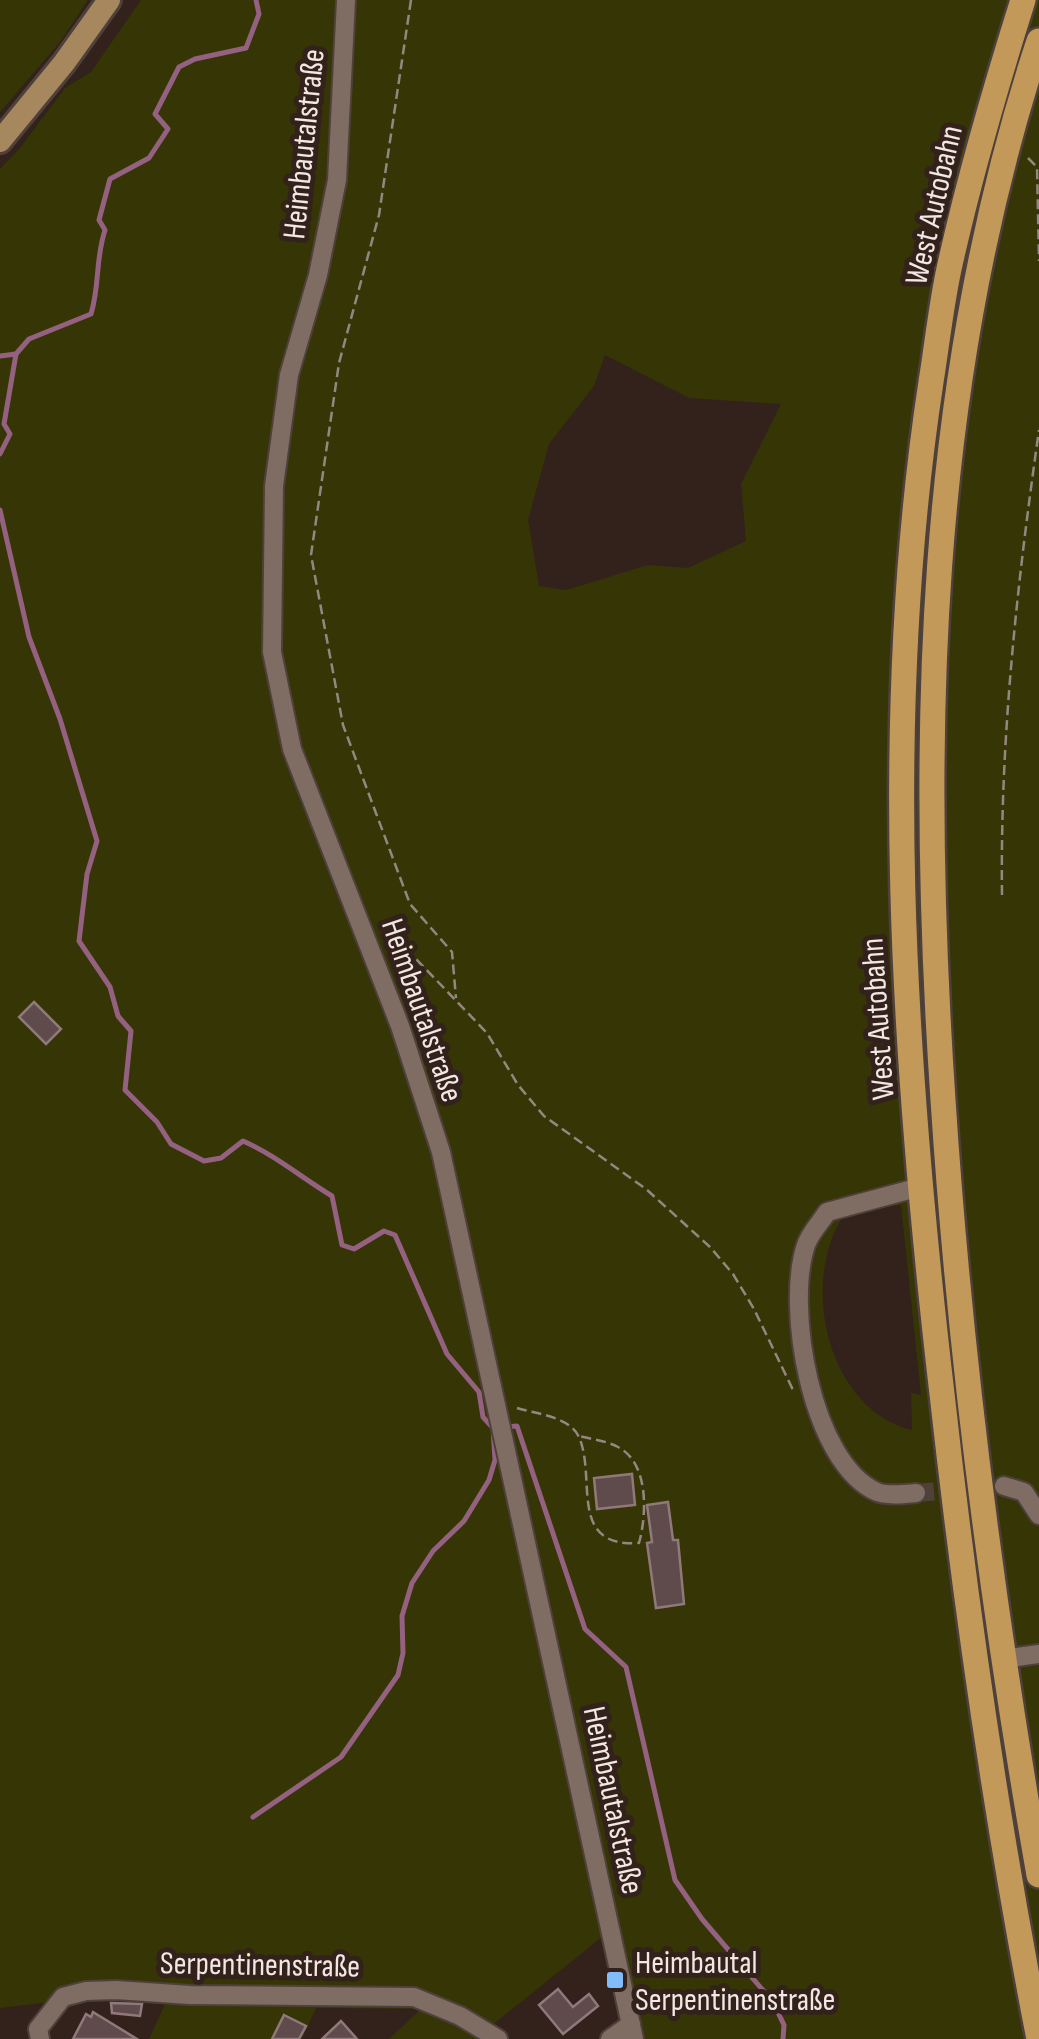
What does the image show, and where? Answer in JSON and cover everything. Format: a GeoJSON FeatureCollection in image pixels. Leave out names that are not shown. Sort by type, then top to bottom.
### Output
{"type":"FeatureCollection","features":[{"type":"Feature","properties":{"kind":"highway","name":"West Autobahn"},"geometry":{"type":"LineString","coordinates":[[1023,0],[985,119],[948,274],[921,450],[909,579],[901,744],[904,916],[920,1187],[961,1563],[993,1780],[1038,2039]]}},
{"type":"Feature","properties":{"kind":"highway","name":"West Autobahn"},"geometry":{"type":"LineString","coordinates":[[1039,41],[983,254],[950,453],[936,608],[931,749],[932,934],[949,1190],[1003,1659],[1039,1875]]}},
{"type":"Feature","properties":{"kind":"main road"},"geometry":{"type":"LineString","coordinates":[[0,141],[109,0]]}},
{"type":"Feature","properties":{"kind":"street","name":"Heimbautalstraße"},"geometry":{"type":"LineString","coordinates":[[346,0],[337,180],[318,276],[289,374],[274,486],[272,652],[292,749],[400,1026],[440,1152],[633,2032]]}},
{"type":"Feature","properties":{"kind":"street"},"geometry":{"type":"LineString","coordinates":[[916,1493],[878,1492],[854,1472],[828,1441],[807,1378],[798,1296],[806,1244],[827,1212],[920,1187]]}},
{"type":"Feature","properties":{"kind":"street"},"geometry":{"type":"LineString","coordinates":[[1004,1486],[1024,1492],[1039,1515]]}},
{"type":"Feature","properties":{"kind":"street"},"geometry":{"type":"LineString","coordinates":[[1003,1659],[1039,1654]]}},
{"type":"Feature","properties":{"kind":"street","name":"Serpentinenstraße"},"geometry":{"type":"LineString","coordinates":[[40,2039],[38,2030],[63,1997],[86,1990],[116,1990],[190,1995],[414,1997],[460,2016],[498,2039]]}},
{"type":"Feature","properties":{"kind":"street"},"geometry":{"type":"LineString","coordinates":[[610,2039],[633,2032]]}},
{"type":"Feature","properties":{"kind":"path"},"geometry":{"type":"LineString","coordinates":[[411,0],[378,215],[339,363],[311,555],[342,725],[410,904],[452,952],[456,998]]}},
{"type":"Feature","properties":{"kind":"path"},"geometry":{"type":"LineString","coordinates":[[1008,151],[1026,157],[1038,168],[1039,261]]}},
{"type":"Feature","properties":{"kind":"path"},"geometry":{"type":"LineString","coordinates":[[1002,895],[1006,727],[1020,573],[1039,430]]}},
{"type":"Feature","properties":{"kind":"path"},"geometry":{"type":"LineString","coordinates":[[362,924],[394,936],[456,998],[487,1033],[518,1085],[544,1116],[646,1189],[721,1260],[754,1309],[795,1393]]}},
{"type":"Feature","properties":{"kind":"path"},"geometry":{"type":"LineString","coordinates":[[498,1410],[563,1421],[578,1436],[618,1447],[635,1461],[644,1524],[639,1543],[622,1544],[602,1536],[590,1516],[578,1436]]}},
{"type":"Feature","properties":{"kind":"shaded area"},"geometry":{"type":"Polygon","coordinates":[[[0,0],[88,0],[60,42],[0,112],[0,0]]]}},
{"type":"Feature","properties":{"kind":"shaded area"},"geometry":{"type":"Polygon","coordinates":[[[141,0],[1039,0],[1039,2039],[645,2039],[618,1924],[475,2039],[389,2039],[421,2009],[316,2008],[302,2039],[149,2039],[166,2002],[101,1996],[0,2008],[0,169],[65,88],[91,72],[141,0]],[[605,355],[594,386],[549,444],[528,520],[539,586],[566,590],[648,565],[688,568],[746,541],[741,484],[781,404],[689,398],[605,355]],[[901,1205],[846,1212],[832,1240],[824,1271],[823,1305],[829,1338],[841,1369],[859,1396],[883,1417],[912,1430],[911,1393],[921,1395],[901,1205]]]}},
{"type":"Feature","properties":{"kind":"building"},"geometry":{"type":"Polygon","coordinates":[[[34,1002],[61,1029],[46,1044],[19,1017],[34,1002]]]}},
{"type":"Feature","properties":{"kind":"building"},"geometry":{"type":"Polygon","coordinates":[[[632,1474],[635,1505],[597,1509],[594,1478],[632,1474]]]}},
{"type":"Feature","properties":{"kind":"building"},"geometry":{"type":"Polygon","coordinates":[[[668,1502],[673,1540],[678,1540],[684,1604],[656,1608],[647,1543],[652,1542],[647,1505],[668,1502]]]}},
{"type":"Feature","properties":{"kind":"building"},"geometry":{"type":"Polygon","coordinates":[[[558,1989],[573,2007],[589,1994],[598,2006],[563,2034],[539,2005],[558,1989]]]}},
{"type":"Feature","properties":{"kind":"building"},"geometry":{"type":"Polygon","coordinates":[[[111,2003],[142,2004],[140,2016],[112,2013],[111,2003]]]}},
{"type":"Feature","properties":{"kind":"building"},"geometry":{"type":"Polygon","coordinates":[[[93,2012],[137,2039],[73,2039],[86,2014],[91,2017],[93,2012]]]}},
{"type":"Feature","properties":{"kind":"building"},"geometry":{"type":"Polygon","coordinates":[[[284,2015],[306,2026],[299,2039],[272,2039],[284,2015]]]}},
{"type":"Feature","properties":{"kind":"building"},"geometry":{"type":"Polygon","coordinates":[[[341,2021],[357,2039],[322,2039],[341,2021]]]}},
{"type":"Feature","properties":{"kind":"waterway"},"geometry":{"type":"LineString","coordinates":[[0,454],[10,434],[4,424],[16,354],[29,339],[91,314],[105,230],[99,220],[110,179],[149,158],[168,129],[155,114],[179,67],[195,59],[246,48],[259,14],[256,0]]}},
{"type":"Feature","properties":{"kind":"waterway"},"geometry":{"type":"LineString","coordinates":[[0,356],[16,354]]}},
{"type":"Feature","properties":{"kind":"waterway"},"geometry":{"type":"LineString","coordinates":[[0,510],[29,637],[60,719],[97,841],[87,874],[79,941],[110,987],[118,1016],[131,1031],[125,1090],[157,1122],[171,1144],[204,1161],[221,1158],[243,1141],[332,1196],[342,1245],[354,1249],[384,1231],[395,1235],[447,1354],[479,1392],[483,1417],[493,1428],[495,1460],[489,1480],[464,1521],[433,1551],[412,1583],[402,1616],[403,1653],[398,1675],[341,1757],[253,1817]]}},
{"type":"Feature","properties":{"kind":"waterway"},"geometry":{"type":"LineString","coordinates":[[506,1427],[517,1426],[585,1629],[626,1667],[675,1880],[702,1919],[773,2002],[784,2025],[783,2039]]}},
{"type":"Feature","properties":{"kind":"tunnel"},"geometry":{"type":"LineString","coordinates":[[916,1493],[990,1487]]}},
{"type":"Feature","properties":{"kind":"place","name":"Heimbautal Serpentinenstraße"},"geometry":{"type":"Point","coordinates":[615,1980]}}]}
